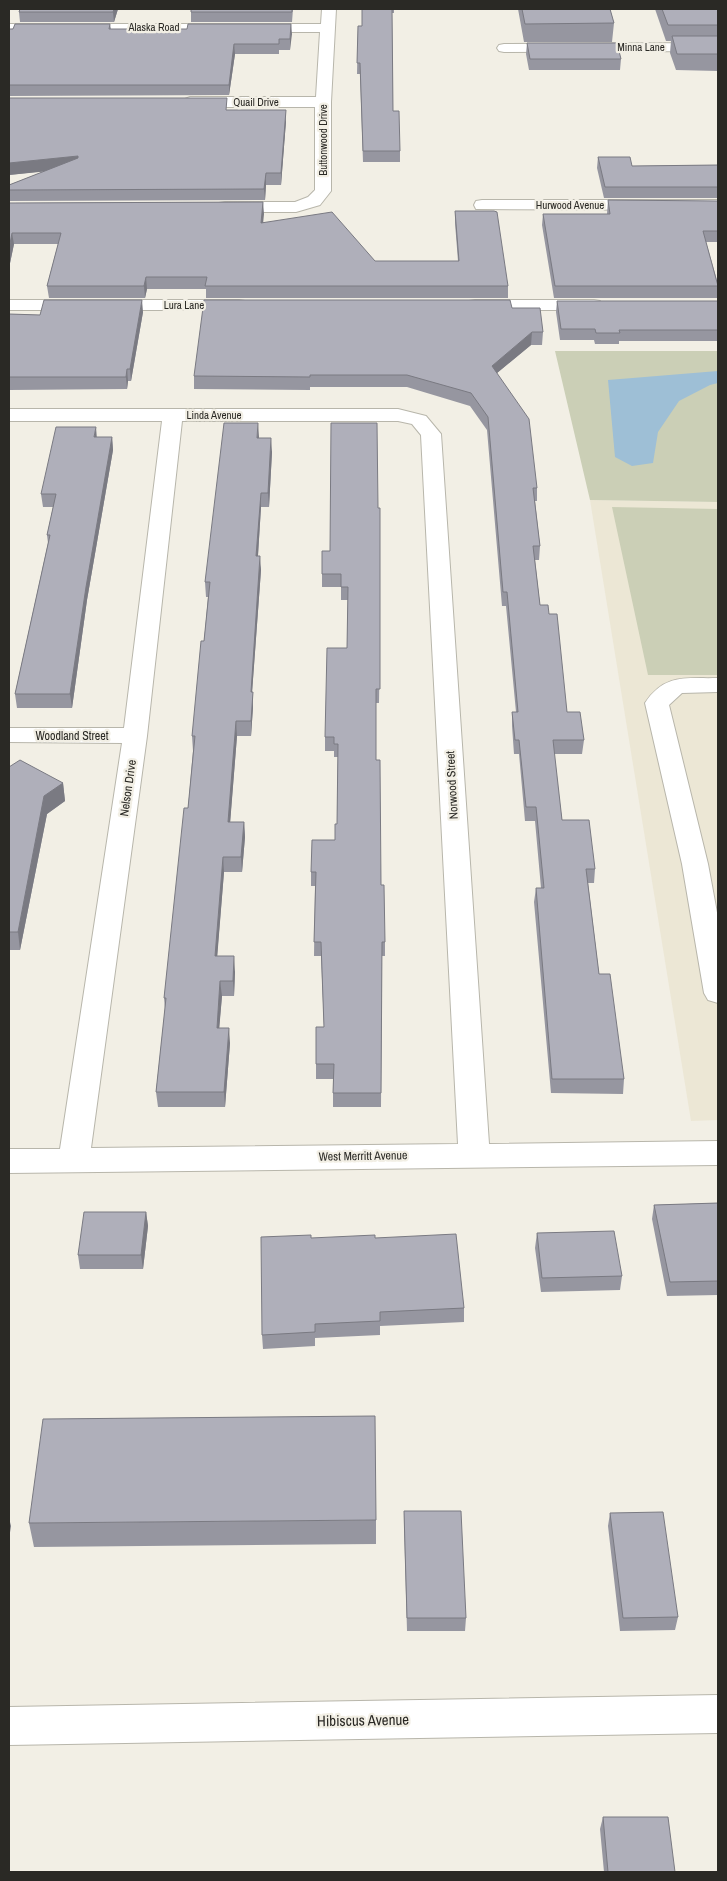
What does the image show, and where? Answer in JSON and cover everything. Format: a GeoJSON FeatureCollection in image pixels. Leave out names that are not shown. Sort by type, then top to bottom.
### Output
{"type":"FeatureCollection","features":[{"type":"Feature","properties":{"kind":"street","name":"Buttonwood Drive"},"geometry":{"type":"LineString","coordinates":[[207,207],[296,207],[314,201],[323,191],[323,102],[329,9]]}},
{"type":"Feature","properties":{"kind":"street","name":"Alaska Road"},"geometry":{"type":"LineString","coordinates":[[9,28],[152,21],[329,28]]}},
{"type":"Feature","properties":{"kind":"street","name":"Minna Lane"},"geometry":{"type":"LineString","coordinates":[[504,48],[718,47]]}},
{"type":"Feature","properties":{"kind":"street","name":"Quail Drive"},"geometry":{"type":"LineString","coordinates":[[174,102],[323,102]]}},
{"type":"Feature","properties":{"kind":"street","name":"Hurwood Avenue"},"geometry":{"type":"LineString","coordinates":[[482,205],[718,205]]}},
{"type":"Feature","properties":{"kind":"street","name":"Lura Lane"},"geometry":{"type":"LineString","coordinates":[[9,306],[259,305]]}},
{"type":"Feature","properties":{"kind":"street"},"geometry":{"type":"LineString","coordinates":[[458,305],[608,305]]}},
{"type":"Feature","properties":{"kind":"street","name":"Linda Avenue"},"geometry":{"type":"LineString","coordinates":[[9,415],[398,415],[419,420]]}},
{"type":"Feature","properties":{"kind":"street","name":"Nelson Drive"},"geometry":{"type":"LineString","coordinates":[[74,1160],[135,736],[173,415]]}},
{"type":"Feature","properties":{"kind":"street","name":"Norwood Street"},"geometry":{"type":"LineString","coordinates":[[419,420],[431,434],[474,1154]]}},
{"type":"Feature","properties":{"kind":"street"},"geometry":{"type":"LineString","coordinates":[[718,685],[676,686],[657,703],[706,864],[718,992]]}},
{"type":"Feature","properties":{"kind":"street","name":"Woodland Street"},"geometry":{"type":"LineString","coordinates":[[9,735],[135,736]]}},
{"type":"Feature","properties":{"kind":"street","name":"West Merritt Avenue"},"geometry":{"type":"LineString","coordinates":[[9,1161],[474,1154],[718,1153]]}},
{"type":"Feature","properties":{"kind":"street","name":"Hibiscus Avenue"},"geometry":{"type":"LineString","coordinates":[[9,1726],[718,1714]]}},
{"type":"Feature","properties":{"kind":"shaded area"},"geometry":{"type":"Polygon","coordinates":[[[590,500],[718,502],[718,1120],[691,1121],[590,500]]]}},
{"type":"Feature","properties":{"kind":"green space"},"geometry":{"type":"Polygon","coordinates":[[[555,351],[718,351],[718,502],[590,500],[555,351]]]}},
{"type":"Feature","properties":{"kind":"green space"},"geometry":{"type":"Polygon","coordinates":[[[612,507],[718,509],[718,675],[648,675],[612,507]]]}},
{"type":"Feature","properties":{"kind":"water"},"geometry":{"type":"Polygon","coordinates":[[[718,371],[718,383],[710,385],[679,401],[658,432],[653,463],[632,466],[615,457],[608,380],[718,371]]]}},
{"type":"Feature","properties":{"kind":"building"},"geometry":{"type":"Polygon","coordinates":[[[20,9],[114,9],[113,12],[19,12],[20,9]]]}},
{"type":"Feature","properties":{"kind":"building"},"geometry":{"type":"Polygon","coordinates":[[[191,9],[292,9],[292,12],[191,12],[191,9]]]}},
{"type":"Feature","properties":{"kind":"building"},"geometry":{"type":"Polygon","coordinates":[[[362,9],[392,9],[393,111],[399,111],[400,151],[363,151],[360,63],[357,63],[358,26],[362,26],[362,9]]]}},
{"type":"Feature","properties":{"kind":"building"},"geometry":{"type":"Polygon","coordinates":[[[522,9],[610,9],[614,23],[525,24],[522,9]]]}},
{"type":"Feature","properties":{"kind":"building"},"geometry":{"type":"Polygon","coordinates":[[[662,9],[718,9],[718,25],[668,25],[662,9]]]}},
{"type":"Feature","properties":{"kind":"building"},"geometry":{"type":"Polygon","coordinates":[[[15,24],[110,24],[109,29],[187,29],[188,24],[291,24],[290,39],[279,39],[279,44],[234,44],[229,85],[9,85],[9,29],[13,29],[15,24]]]}},
{"type":"Feature","properties":{"kind":"building"},"geometry":{"type":"Polygon","coordinates":[[[672,36],[718,36],[718,54],[677,54],[672,36]]]}},
{"type":"Feature","properties":{"kind":"building"},"geometry":{"type":"Polygon","coordinates":[[[527,43],[617,43],[621,59],[530,59],[527,43]]]}},
{"type":"Feature","properties":{"kind":"building"},"geometry":{"type":"Polygon","coordinates":[[[9,98],[227,98],[226,110],[286,110],[281,173],[266,173],[264,189],[9,190],[9,185],[78,158],[78,156],[9,163],[9,98]]]}},
{"type":"Feature","properties":{"kind":"building"},"geometry":{"type":"Polygon","coordinates":[[[598,157],[630,157],[632,166],[718,165],[718,187],[605,187],[598,157]]]}},
{"type":"Feature","properties":{"kind":"building"},"geometry":{"type":"Polygon","coordinates":[[[608,200],[718,201],[718,231],[703,231],[718,286],[555,286],[543,214],[610,214],[608,200]]]}},
{"type":"Feature","properties":{"kind":"building"},"geometry":{"type":"Polygon","coordinates":[[[263,202],[261,223],[332,212],[375,261],[459,261],[455,211],[497,212],[508,286],[205,286],[207,277],[146,277],[144,286],[47,286],[61,233],[12,233],[9,249],[9,203],[263,202]]]}},
{"type":"Feature","properties":{"kind":"building"},"geometry":{"type":"Polygon","coordinates":[[[44,300],[142,300],[130,369],[127,369],[126,377],[9,377],[9,314],[40,315],[44,300]]]}},
{"type":"Feature","properties":{"kind":"building"},"geometry":{"type":"Polygon","coordinates":[[[204,300],[510,300],[512,308],[540,308],[543,332],[532,332],[492,366],[529,419],[537,488],[533,488],[540,546],[533,546],[540,605],[548,605],[549,614],[557,614],[567,712],[580,712],[584,740],[553,740],[562,820],[589,820],[595,869],[586,869],[599,974],[610,974],[624,1079],[552,1079],[536,888],[544,888],[536,807],[526,807],[519,740],[515,740],[512,712],[518,712],[507,592],[503,592],[488,417],[471,393],[407,375],[310,375],[310,377],[194,376],[204,300]]]}},
{"type":"Feature","properties":{"kind":"building"},"geometry":{"type":"Polygon","coordinates":[[[557,301],[718,301],[718,330],[619,330],[620,333],[596,333],[595,329],[561,329],[557,301]]]}},
{"type":"Feature","properties":{"kind":"building"},"geometry":{"type":"Polygon","coordinates":[[[224,423],[258,423],[257,438],[271,438],[268,493],[261,493],[256,556],[260,556],[251,692],[253,692],[251,721],[236,721],[228,822],[244,822],[241,857],[223,857],[215,956],[234,956],[233,981],[220,981],[217,1028],[229,1028],[224,1092],[156,1092],[184,808],[188,808],[195,736],[192,736],[201,641],[204,641],[210,582],[205,582],[224,423]]]}},
{"type":"Feature","properties":{"kind":"building"},"geometry":{"type":"Polygon","coordinates":[[[331,423],[377,423],[378,508],[380,508],[380,689],[376,689],[376,760],[380,760],[381,885],[384,885],[385,942],[382,942],[381,1093],[333,1093],[334,1064],[316,1064],[316,1027],[324,1027],[321,942],[314,942],[316,872],[311,872],[312,840],[335,840],[338,744],[334,744],[334,737],[325,737],[327,648],[347,648],[348,587],[341,587],[341,574],[322,574],[322,551],[330,551],[331,423]]]}},
{"type":"Feature","properties":{"kind":"building"},"geometry":{"type":"Polygon","coordinates":[[[56,427],[96,427],[94,437],[112,437],[70,694],[15,694],[50,535],[47,535],[56,494],[41,494],[56,427]]]}},
{"type":"Feature","properties":{"kind":"building"},"geometry":{"type":"Polygon","coordinates":[[[20,760],[63,783],[44,796],[18,932],[9,932],[9,767],[20,760]]]}},
{"type":"Feature","properties":{"kind":"building"},"geometry":{"type":"Polygon","coordinates":[[[718,1203],[718,1281],[670,1282],[654,1205],[718,1203]]]}},
{"type":"Feature","properties":{"kind":"building"},"geometry":{"type":"Polygon","coordinates":[[[84,1212],[146,1212],[141,1255],[78,1255],[84,1212]]]}},
{"type":"Feature","properties":{"kind":"building"},"geometry":{"type":"Polygon","coordinates":[[[614,1231],[622,1276],[542,1278],[537,1233],[614,1231]]]}},
{"type":"Feature","properties":{"kind":"building"},"geometry":{"type":"Polygon","coordinates":[[[456,1234],[464,1308],[380,1312],[380,1321],[315,1324],[315,1332],[262,1335],[261,1237],[311,1235],[311,1238],[375,1235],[375,1238],[456,1234]]]}},
{"type":"Feature","properties":{"kind":"building"},"geometry":{"type":"Polygon","coordinates":[[[375,1416],[376,1520],[29,1523],[43,1419],[375,1416]]]}},
{"type":"Feature","properties":{"kind":"building"},"geometry":{"type":"Polygon","coordinates":[[[404,1511],[461,1511],[466,1618],[407,1618],[404,1511]]]}},
{"type":"Feature","properties":{"kind":"building"},"geometry":{"type":"Polygon","coordinates":[[[663,1512],[678,1617],[623,1618],[610,1513],[663,1512]]]}},
{"type":"Feature","properties":{"kind":"building"},"geometry":{"type":"Polygon","coordinates":[[[603,1817],[668,1817],[675,1872],[608,1872],[603,1817]]]}}]}
